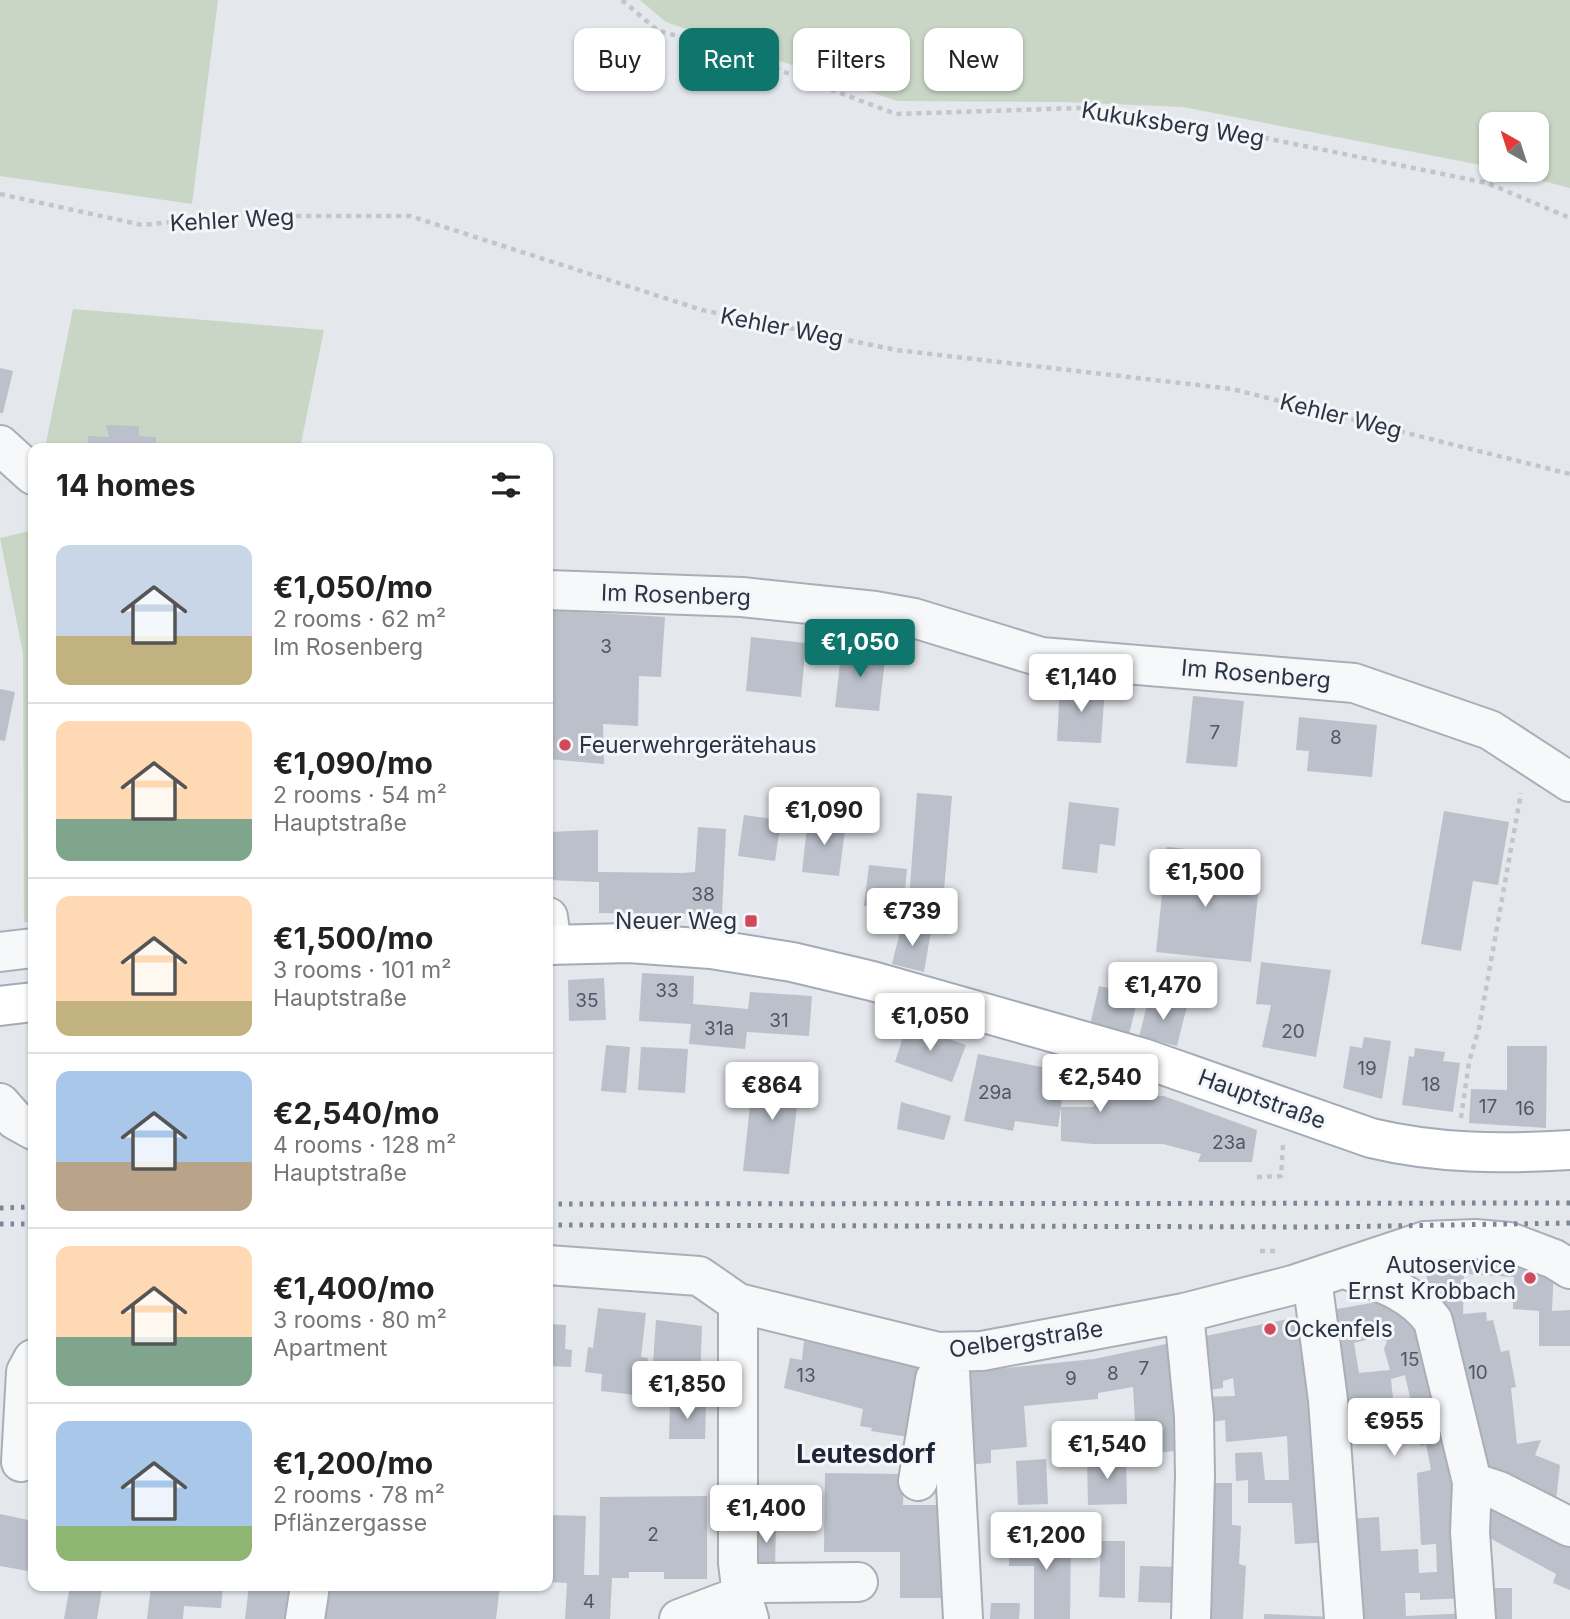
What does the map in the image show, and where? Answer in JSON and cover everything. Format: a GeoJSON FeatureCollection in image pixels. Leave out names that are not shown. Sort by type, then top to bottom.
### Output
{"type":"FeatureCollection","features":[{"type":"Feature","properties":{"kind":"main road","name":"Hauptstraße"},"geometry":{"type":"LineString","coordinates":[[553,936],[670,944],[792,962],[872,981],[1143,1058],[1371,1138],[1459,1153],[1570,1150]]}},
{"type":"Feature","properties":{"kind":"main road"},"geometry":{"type":"LineString","coordinates":[[0,1006],[28,1003]]}},
{"type":"Feature","properties":{"kind":"street"},"geometry":{"type":"LineString","coordinates":[[0,445],[28,470]]}},
{"type":"Feature","properties":{"kind":"street","name":"Im Rosenberg"},"geometry":{"type":"LineString","coordinates":[[553,590],[742,597],[875,611],[914,618],[1041,657],[1354,683],[1490,730],[1570,782]]}},
{"type":"Feature","properties":{"kind":"street"},"geometry":{"type":"LineString","coordinates":[[0,952],[28,949]]}},
{"type":"Feature","properties":{"kind":"street"},"geometry":{"type":"LineString","coordinates":[[1,1105],[15,1120],[28,1127]]}},
{"type":"Feature","properties":{"kind":"street","name":"Oelbergstraße"},"geometry":{"type":"LineString","coordinates":[[553,1265],[699,1276],[738,1303],[946,1361],[982,1351],[1184,1313],[1329,1274],[1413,1243],[1475,1239],[1509,1242],[1554,1259],[1570,1269]]}},
{"type":"Feature","properties":{"kind":"street"},"geometry":{"type":"LineString","coordinates":[[1344,1619],[1328,1400],[1329,1274],[1407,1296],[1423,1307],[1433,1321],[1472,1482],[1470,1532],[1476,1619]]}},
{"type":"Feature","properties":{"kind":"street"},"geometry":{"type":"LineString","coordinates":[[738,1303],[738,1563],[746,1607]]}},
{"type":"Feature","properties":{"kind":"street"},"geometry":{"type":"LineString","coordinates":[[1184,1313],[1194,1416],[1191,1619]]}},
{"type":"Feature","properties":{"kind":"street"},"geometry":{"type":"LineString","coordinates":[[918,1480],[946,1361]]}},
{"type":"Feature","properties":{"kind":"street"},"geometry":{"type":"LineString","coordinates":[[946,1361],[962,1619]]}},
{"type":"Feature","properties":{"kind":"street"},"geometry":{"type":"LineString","coordinates":[[18,1462],[28,1368]]}},
{"type":"Feature","properties":{"kind":"street"},"geometry":{"type":"LineString","coordinates":[[1472,1482],[1499,1491],[1570,1527]]}},
{"type":"Feature","properties":{"kind":"street"},"geometry":{"type":"LineString","coordinates":[[746,1607],[758,1583],[858,1582]]}},
{"type":"Feature","properties":{"kind":"street"},"geometry":{"type":"LineString","coordinates":[[305,1619],[309,1591]]}},
{"type":"Feature","properties":{"kind":"street"},"geometry":{"type":"LineString","coordinates":[[679,1619],[746,1607]]}},
{"type":"Feature","properties":{"kind":"path","name":"Kukuksberg Weg"},"geometry":{"type":"LineString","coordinates":[[622,0],[657,30],[734,53],[896,114],[1079,108],[1211,127],[1487,183],[1570,218]]}},
{"type":"Feature","properties":{"kind":"path","name":"Kehler Weg"},"geometry":{"type":"LineString","coordinates":[[0,194],[142,225],[234,216],[410,216],[702,310],[895,350],[1232,389],[1570,474]]}},
{"type":"Feature","properties":{"kind":"path"},"geometry":{"type":"LineString","coordinates":[[1459,1153],[1469,1062],[1479,1028],[1494,928],[1518,817],[1525,751]]}},
{"type":"Feature","properties":{"kind":"path"},"geometry":{"type":"LineString","coordinates":[[1257,1177],[1281,1176],[1284,1138]]}},
{"type":"Feature","properties":{"kind":"green space"},"geometry":{"type":"Polygon","coordinates":[[[0,0],[218,0],[192,204],[0,176],[0,0]]]}},
{"type":"Feature","properties":{"kind":"green space"},"geometry":{"type":"Polygon","coordinates":[[[640,0],[1570,0],[1570,188],[1547,182],[1549,112],[1479,112],[1479,165],[1183,107],[1065,102],[897,101],[868,91],[910,91],[910,28],[793,28],[793,65],[779,61],[779,28],[684,28],[666,22],[640,0]]]}},
{"type":"Feature","properties":{"kind":"green space"},"geometry":{"type":"Polygon","coordinates":[[[73,309],[324,330],[301,443],[46,443],[73,309]]]}},
{"type":"Feature","properties":{"kind":"green space"},"geometry":{"type":"Polygon","coordinates":[[[28,531],[28,922],[24,922],[23,653],[0,538],[28,531]]]}},
{"type":"Feature","properties":{"kind":"building"},"geometry":{"type":"Polygon","coordinates":[[[0,368],[13,371],[3,413],[0,413],[0,368]]]}},
{"type":"Feature","properties":{"kind":"building"},"geometry":{"type":"Polygon","coordinates":[[[106,425],[139,426],[139,436],[156,437],[156,443],[88,443],[88,436],[109,437],[106,425]]]}},
{"type":"Feature","properties":{"kind":"building"},"geometry":{"type":"Polygon","coordinates":[[[553,610],[665,617],[661,677],[639,676],[638,726],[603,724],[604,764],[553,759],[553,610]]]}},
{"type":"Feature","properties":{"kind":"building"},"geometry":{"type":"Polygon","coordinates":[[[751,637],[806,643],[801,697],[746,691],[751,637]]]}},
{"type":"Feature","properties":{"kind":"building"},"geometry":{"type":"Polygon","coordinates":[[[842,646],[886,651],[879,711],[835,707],[842,646]]]}},
{"type":"Feature","properties":{"kind":"building"},"geometry":{"type":"Polygon","coordinates":[[[1060,685],[1105,688],[1101,743],[1057,741],[1060,685]]]}},
{"type":"Feature","properties":{"kind":"building"},"geometry":{"type":"Polygon","coordinates":[[[0,689],[15,692],[5,741],[0,740],[0,689]]]}},
{"type":"Feature","properties":{"kind":"building"},"geometry":{"type":"Polygon","coordinates":[[[1193,696],[1244,701],[1237,767],[1186,763],[1193,696]]]}},
{"type":"Feature","properties":{"kind":"building"},"geometry":{"type":"Polygon","coordinates":[[[1299,717],[1377,725],[1372,777],[1307,771],[1309,751],[1296,750],[1299,717]]]}},
{"type":"Feature","properties":{"kind":"building"},"geometry":{"type":"Polygon","coordinates":[[[917,793],[952,796],[943,902],[909,899],[917,793]]]}},
{"type":"Feature","properties":{"kind":"building"},"geometry":{"type":"Polygon","coordinates":[[[1069,802],[1119,808],[1115,846],[1100,844],[1097,873],[1062,869],[1069,802]]]}},
{"type":"Feature","properties":{"kind":"building"},"geometry":{"type":"Polygon","coordinates":[[[1444,811],[1509,822],[1498,885],[1473,881],[1461,951],[1421,944],[1444,811]]]}},
{"type":"Feature","properties":{"kind":"building"},"geometry":{"type":"Polygon","coordinates":[[[744,815],[781,820],[775,861],[738,856],[744,815]]]}},
{"type":"Feature","properties":{"kind":"building"},"geometry":{"type":"Polygon","coordinates":[[[808,818],[846,823],[839,876],[802,872],[808,818]]]}},
{"type":"Feature","properties":{"kind":"building"},"geometry":{"type":"Polygon","coordinates":[[[698,827],[726,829],[722,914],[599,913],[599,882],[553,880],[553,832],[598,830],[598,872],[695,872],[698,827]]]}},
{"type":"Feature","properties":{"kind":"building"},"geometry":{"type":"Polygon","coordinates":[[[1167,847],[1225,853],[1221,882],[1259,886],[1251,962],[1156,952],[1167,847]]]}},
{"type":"Feature","properties":{"kind":"building"},"geometry":{"type":"Polygon","coordinates":[[[869,865],[907,869],[903,911],[864,906],[869,865]]]}},
{"type":"Feature","properties":{"kind":"building"},"geometry":{"type":"Polygon","coordinates":[[[902,924],[931,931],[924,972],[892,964],[902,924]]]}},
{"type":"Feature","properties":{"kind":"building"},"geometry":{"type":"Polygon","coordinates":[[[1261,962],[1331,970],[1316,1057],[1262,1047],[1271,1005],[1256,1004],[1261,962]]]}},
{"type":"Feature","properties":{"kind":"building"},"geometry":{"type":"Polygon","coordinates":[[[642,973],[694,976],[693,1004],[748,1009],[750,992],[812,996],[809,1036],[747,1032],[745,1049],[689,1044],[691,1024],[639,1021],[642,973]]]}},
{"type":"Feature","properties":{"kind":"building"},"geometry":{"type":"Polygon","coordinates":[[[604,978],[606,1020],[569,1021],[568,980],[604,978]]]}},
{"type":"Feature","properties":{"kind":"building"},"geometry":{"type":"Polygon","coordinates":[[[1099,986],[1139,995],[1129,1034],[1090,1025],[1099,986]]]}},
{"type":"Feature","properties":{"kind":"building"},"geometry":{"type":"Polygon","coordinates":[[[1149,997],[1187,1006],[1177,1046],[1139,1037],[1149,997]]]}},
{"type":"Feature","properties":{"kind":"building"},"geometry":{"type":"Polygon","coordinates":[[[907,1024],[966,1045],[952,1082],[895,1062],[907,1024]]]}},
{"type":"Feature","properties":{"kind":"building"},"geometry":{"type":"Polygon","coordinates":[[[1364,1037],[1391,1041],[1382,1099],[1343,1088],[1350,1046],[1362,1048],[1364,1037]]]}},
{"type":"Feature","properties":{"kind":"building"},"geometry":{"type":"Polygon","coordinates":[[[606,1045],[630,1047],[626,1093],[601,1091],[606,1045]]]}},
{"type":"Feature","properties":{"kind":"building"},"geometry":{"type":"Polygon","coordinates":[[[1507,1046],[1547,1046],[1546,1128],[1469,1123],[1471,1089],[1507,1090],[1507,1046]]]}},
{"type":"Feature","properties":{"kind":"building"},"geometry":{"type":"Polygon","coordinates":[[[641,1047],[688,1049],[685,1093],[638,1090],[641,1047]]]}},
{"type":"Feature","properties":{"kind":"building"},"geometry":{"type":"Polygon","coordinates":[[[1415,1048],[1445,1052],[1443,1061],[1460,1063],[1453,1112],[1402,1105],[1409,1056],[1414,1057],[1415,1048]]]}},
{"type":"Feature","properties":{"kind":"building"},"geometry":{"type":"Polygon","coordinates":[[[978,1054],[1065,1072],[1058,1127],[1015,1121],[1013,1131],[964,1121],[978,1054]]]}},
{"type":"Feature","properties":{"kind":"building"},"geometry":{"type":"Polygon","coordinates":[[[754,1069],[801,1073],[789,1174],[743,1171],[754,1069]]]}},
{"type":"Feature","properties":{"kind":"building"},"geometry":{"type":"Polygon","coordinates":[[[1095,1096],[1164,1096],[1257,1130],[1252,1162],[1198,1162],[1201,1154],[1163,1144],[1061,1141],[1061,1107],[1094,1107],[1095,1096]]]}},
{"type":"Feature","properties":{"kind":"building"},"geometry":{"type":"Polygon","coordinates":[[[901,1102],[951,1116],[944,1140],[897,1129],[901,1102]]]}},
{"type":"Feature","properties":{"kind":"building"},"geometry":{"type":"Polygon","coordinates":[[[1428,1251],[1515,1253],[1515,1265],[1554,1267],[1552,1311],[1570,1310],[1570,1346],[1539,1346],[1539,1311],[1513,1309],[1514,1277],[1464,1274],[1463,1314],[1486,1312],[1487,1321],[1493,1320],[1501,1352],[1509,1350],[1516,1387],[1511,1388],[1517,1444],[1541,1440],[1535,1455],[1560,1465],[1555,1509],[1479,1477],[1426,1301],[1428,1251]]]}},
{"type":"Feature","properties":{"kind":"building"},"geometry":{"type":"Polygon","coordinates":[[[1377,1302],[1409,1305],[1439,1383],[1469,1598],[1420,1600],[1420,1593],[1405,1593],[1406,1616],[1471,1613],[1472,1619],[1345,1619],[1349,1519],[1379,1517],[1381,1551],[1418,1549],[1419,1573],[1437,1572],[1436,1544],[1421,1545],[1417,1473],[1431,1470],[1426,1444],[1421,1446],[1405,1375],[1391,1379],[1394,1408],[1363,1412],[1365,1430],[1334,1432],[1320,1312],[1377,1302]],[[1377,1337],[1354,1343],[1359,1373],[1390,1370],[1384,1349],[1387,1341],[1377,1337]]]}},
{"type":"Feature","properties":{"kind":"building"},"geometry":{"type":"Polygon","coordinates":[[[598,1308],[646,1313],[641,1357],[648,1358],[644,1396],[601,1391],[602,1374],[585,1372],[588,1347],[593,1348],[598,1308]]]}},
{"type":"Feature","properties":{"kind":"building"},"geometry":{"type":"Polygon","coordinates":[[[1312,1314],[1337,1542],[1295,1544],[1292,1503],[1248,1503],[1248,1480],[1236,1481],[1235,1453],[1262,1452],[1265,1480],[1289,1480],[1287,1436],[1226,1442],[1225,1420],[1198,1424],[1196,1397],[1235,1396],[1233,1378],[1223,1381],[1223,1388],[1196,1392],[1191,1339],[1312,1314]]]}},
{"type":"Feature","properties":{"kind":"building"},"geometry":{"type":"Polygon","coordinates":[[[656,1320],[702,1326],[700,1382],[652,1378],[656,1320]]]}},
{"type":"Feature","properties":{"kind":"building"},"geometry":{"type":"Polygon","coordinates":[[[553,1324],[566,1325],[565,1349],[572,1350],[571,1367],[553,1366],[553,1324]]]}},
{"type":"Feature","properties":{"kind":"building"},"geometry":{"type":"Polygon","coordinates":[[[804,1341],[927,1366],[914,1438],[871,1431],[872,1428],[860,1426],[863,1409],[784,1388],[790,1358],[802,1360],[804,1341]]]}},
{"type":"Feature","properties":{"kind":"building"},"geometry":{"type":"Polygon","coordinates":[[[1180,1341],[1190,1450],[1137,1454],[1133,1387],[1098,1393],[1098,1399],[1024,1406],[1027,1447],[991,1450],[991,1463],[966,1465],[957,1373],[1094,1359],[1180,1341]]]}},
{"type":"Feature","properties":{"kind":"building"},"geometry":{"type":"Polygon","coordinates":[[[670,1402],[706,1403],[705,1439],[669,1439],[670,1402]]]}},
{"type":"Feature","properties":{"kind":"building"},"geometry":{"type":"Polygon","coordinates":[[[1126,1457],[1127,1504],[1088,1505],[1087,1459],[1126,1457]]]}},
{"type":"Feature","properties":{"kind":"building"},"geometry":{"type":"Polygon","coordinates":[[[1046,1459],[1048,1504],[1018,1505],[1016,1461],[1046,1459]]]}},
{"type":"Feature","properties":{"kind":"building"},"geometry":{"type":"Polygon","coordinates":[[[825,1473],[904,1474],[903,1505],[954,1505],[953,1598],[900,1598],[900,1552],[824,1552],[825,1473]]]}},
{"type":"Feature","properties":{"kind":"building"},"geometry":{"type":"Polygon","coordinates":[[[1199,1483],[1232,1483],[1232,1525],[1241,1526],[1239,1564],[1246,1566],[1243,1619],[1196,1619],[1199,1483]]]}},
{"type":"Feature","properties":{"kind":"building"},"geometry":{"type":"Polygon","coordinates":[[[1486,1495],[1570,1537],[1570,1590],[1553,1583],[1556,1574],[1475,1530],[1486,1495]]]}},
{"type":"Feature","properties":{"kind":"building"},"geometry":{"type":"Polygon","coordinates":[[[707,1496],[707,1579],[664,1579],[664,1572],[629,1572],[629,1578],[612,1578],[610,1619],[565,1619],[567,1583],[553,1582],[553,1515],[586,1516],[584,1575],[599,1575],[600,1497],[707,1496]]]}},
{"type":"Feature","properties":{"kind":"building"},"geometry":{"type":"Polygon","coordinates":[[[0,1514],[28,1520],[28,1571],[0,1566],[0,1514]]]}},
{"type":"Feature","properties":{"kind":"building"},"geometry":{"type":"Polygon","coordinates":[[[776,1520],[775,1569],[758,1570],[757,1521],[776,1520]]]}},
{"type":"Feature","properties":{"kind":"building"},"geometry":{"type":"Polygon","coordinates":[[[1010,1536],[1071,1537],[1070,1619],[1034,1619],[1034,1566],[1009,1566],[1010,1536]]]}},
{"type":"Feature","properties":{"kind":"building"},"geometry":{"type":"Polygon","coordinates":[[[1101,1541],[1125,1541],[1125,1598],[1099,1597],[1101,1541]]]}},
{"type":"Feature","properties":{"kind":"building"},"geometry":{"type":"Polygon","coordinates":[[[1140,1566],[1178,1567],[1177,1603],[1138,1602],[1140,1566]]]}},
{"type":"Feature","properties":{"kind":"building"},"geometry":{"type":"Polygon","coordinates":[[[1480,1588],[1512,1588],[1512,1619],[1481,1619],[1480,1588]]]}},
{"type":"Feature","properties":{"kind":"building"},"geometry":{"type":"Polygon","coordinates":[[[69,1591],[102,1591],[97,1619],[64,1619],[69,1591]]]}},
{"type":"Feature","properties":{"kind":"building"},"geometry":{"type":"Polygon","coordinates":[[[150,1591],[223,1591],[221,1608],[184,1606],[183,1619],[147,1619],[150,1591]]]}},
{"type":"Feature","properties":{"kind":"building"},"geometry":{"type":"Polygon","coordinates":[[[248,1591],[297,1591],[294,1619],[245,1619],[248,1591]]]}},
{"type":"Feature","properties":{"kind":"building"},"geometry":{"type":"Polygon","coordinates":[[[319,1591],[499,1591],[496,1619],[315,1619],[319,1591]]]}},
{"type":"Feature","properties":{"kind":"building"},"geometry":{"type":"Polygon","coordinates":[[[991,1603],[1020,1603],[1019,1619],[990,1619],[991,1603]]]}},
{"type":"Feature","properties":{"kind":"building"},"geometry":{"type":"Polygon","coordinates":[[[1264,1614],[1335,1617],[1335,1619],[1264,1619],[1264,1614]]]}},
{"type":"Feature","properties":{"kind":"railway"},"geometry":{"type":"LineString","coordinates":[[553,1204],[1570,1203]]}},
{"type":"Feature","properties":{"kind":"railway"},"geometry":{"type":"LineString","coordinates":[[0,1208],[28,1207]]}},
{"type":"Feature","properties":{"kind":"railway"},"geometry":{"type":"LineString","coordinates":[[553,1225],[1325,1227],[1570,1223]]}},
{"type":"Feature","properties":{"kind":"railway"},"geometry":{"type":"LineString","coordinates":[[0,1224],[28,1224]]}},
{"type":"Feature","properties":{"kind":"place","name":"Feuerwehrgerätehaus"},"geometry":{"type":"Point","coordinates":[565,745]}},
{"type":"Feature","properties":{"kind":"place","name":"Neuer Weg"},"geometry":{"type":"Point","coordinates":[751,921]}},
{"type":"Feature","properties":{"kind":"place","name":"Autoservice Ernst Krobbach"},"geometry":{"type":"Point","coordinates":[1530,1278]}},
{"type":"Feature","properties":{"kind":"place","name":"Ockenfels"},"geometry":{"type":"Point","coordinates":[1270,1329]}},
{"type":"Feature","properties":{"kind":"district","name":"Leutesdorf"},"geometry":{"type":"Point","coordinates":[866,1454]}}]}
